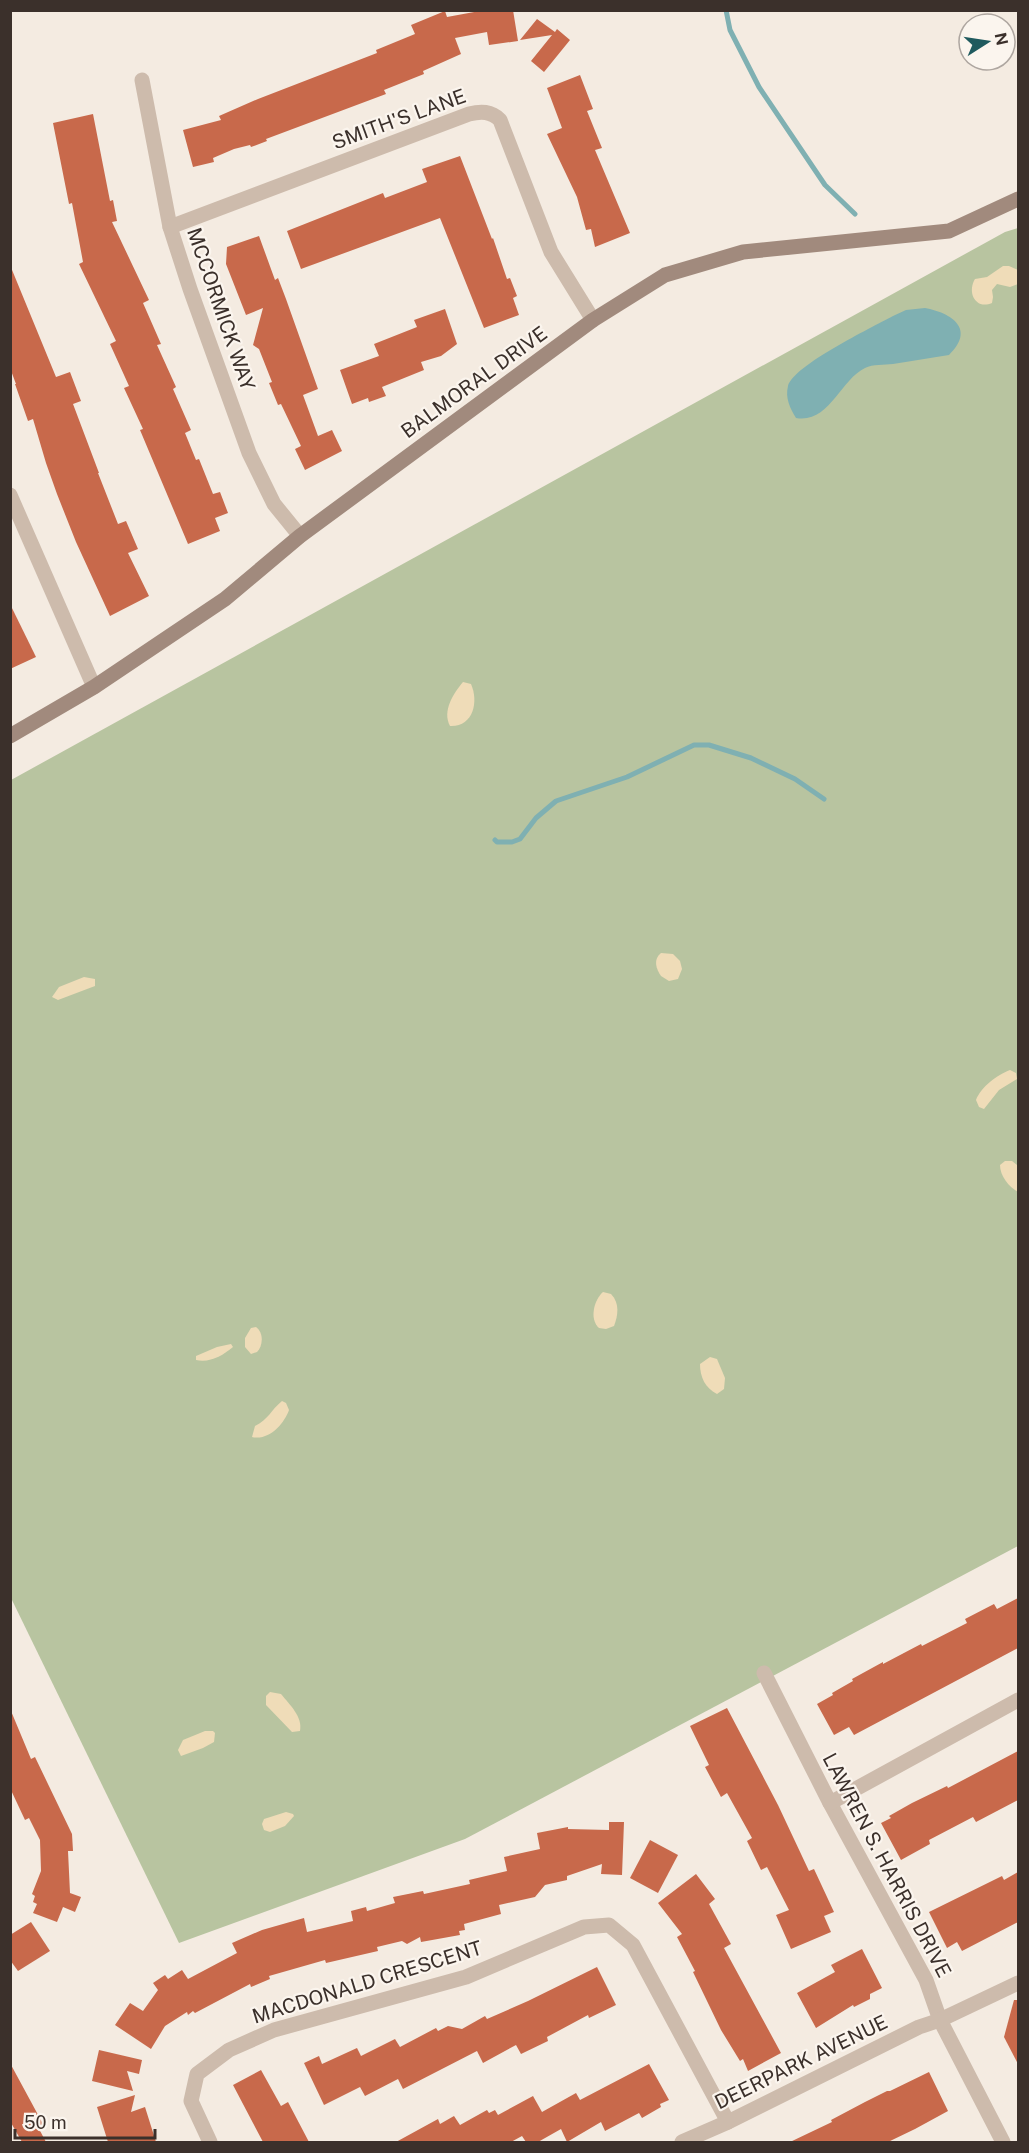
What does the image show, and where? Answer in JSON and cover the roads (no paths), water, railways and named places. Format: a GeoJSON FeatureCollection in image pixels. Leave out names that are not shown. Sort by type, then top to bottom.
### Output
{"type":"FeatureCollection","features":[{"type":"Feature","properties":{"kind":"street","name":"MCCORMICK WAY"},"geometry":{"type":"LineString","coordinates":[[142,80],[170,227],[190,289],[249,453],[274,504],[300,536]]}},
{"type":"Feature","properties":{"kind":"street","name":"SMITH'S LANE"},"geometry":{"type":"LineString","coordinates":[[170,227],[469,114],[488,112],[500,120],[551,252],[593,320]]}},
{"type":"Feature","properties":{"kind":"street","name":"BALMORAL DRIVE"},"geometry":{"type":"LineString","coordinates":[[10,736],[94,687],[225,599],[300,536],[593,320],[665,275],[743,252],[949,231],[1018,199]]}},
{"type":"Feature","properties":{"kind":"street"},"geometry":{"type":"LineString","coordinates":[[10,495],[94,687]]}},
{"type":"Feature","properties":{"kind":"street","name":"LAWREN S. HARRIS DRIVE"},"geometry":{"type":"LineString","coordinates":[[764,1673],[830,1803],[926,1980],[940,2020],[1003,2142]]}},
{"type":"Feature","properties":{"kind":"street"},"geometry":{"type":"LineString","coordinates":[[830,1803],[1018,1700]]}},
{"type":"Feature","properties":{"kind":"street","name":"MACDONALD CRESCENT"},"geometry":{"type":"LineString","coordinates":[[210,2142],[191,2101],[197,2074],[230,2050],[274,2030],[466,1977],[584,1927],[609,1924],[633,1945],[728,2122]]}},
{"type":"Feature","properties":{"kind":"street","name":"DEERPARK AVENUE"},"geometry":{"type":"LineString","coordinates":[[682,2142],[728,2122],[919,2027],[940,2020],[1018,1983]]}},
{"type":"Feature","properties":{"kind":"water"},"geometry":{"type":"Polygon","coordinates":[[[925,308],[952,318],[957,324],[960,337],[957,346],[949,355],[865,368],[848,382],[826,408],[807,418],[796,418],[787,395],[788,386],[793,377],[834,348],[893,316],[906,310],[925,308]]]}},
{"type":"Feature","properties":{"kind":"waterway"},"geometry":{"type":"LineString","coordinates":[[726,10],[730,30],[759,87],[825,185],[855,214]]}},
{"type":"Feature","properties":{"kind":"waterway"},"geometry":{"type":"LineString","coordinates":[[495,840],[512,842],[520,839],[536,818],[556,801],[627,777],[694,745],[709,745],[751,758],[795,779],[824,799]]}}]}
